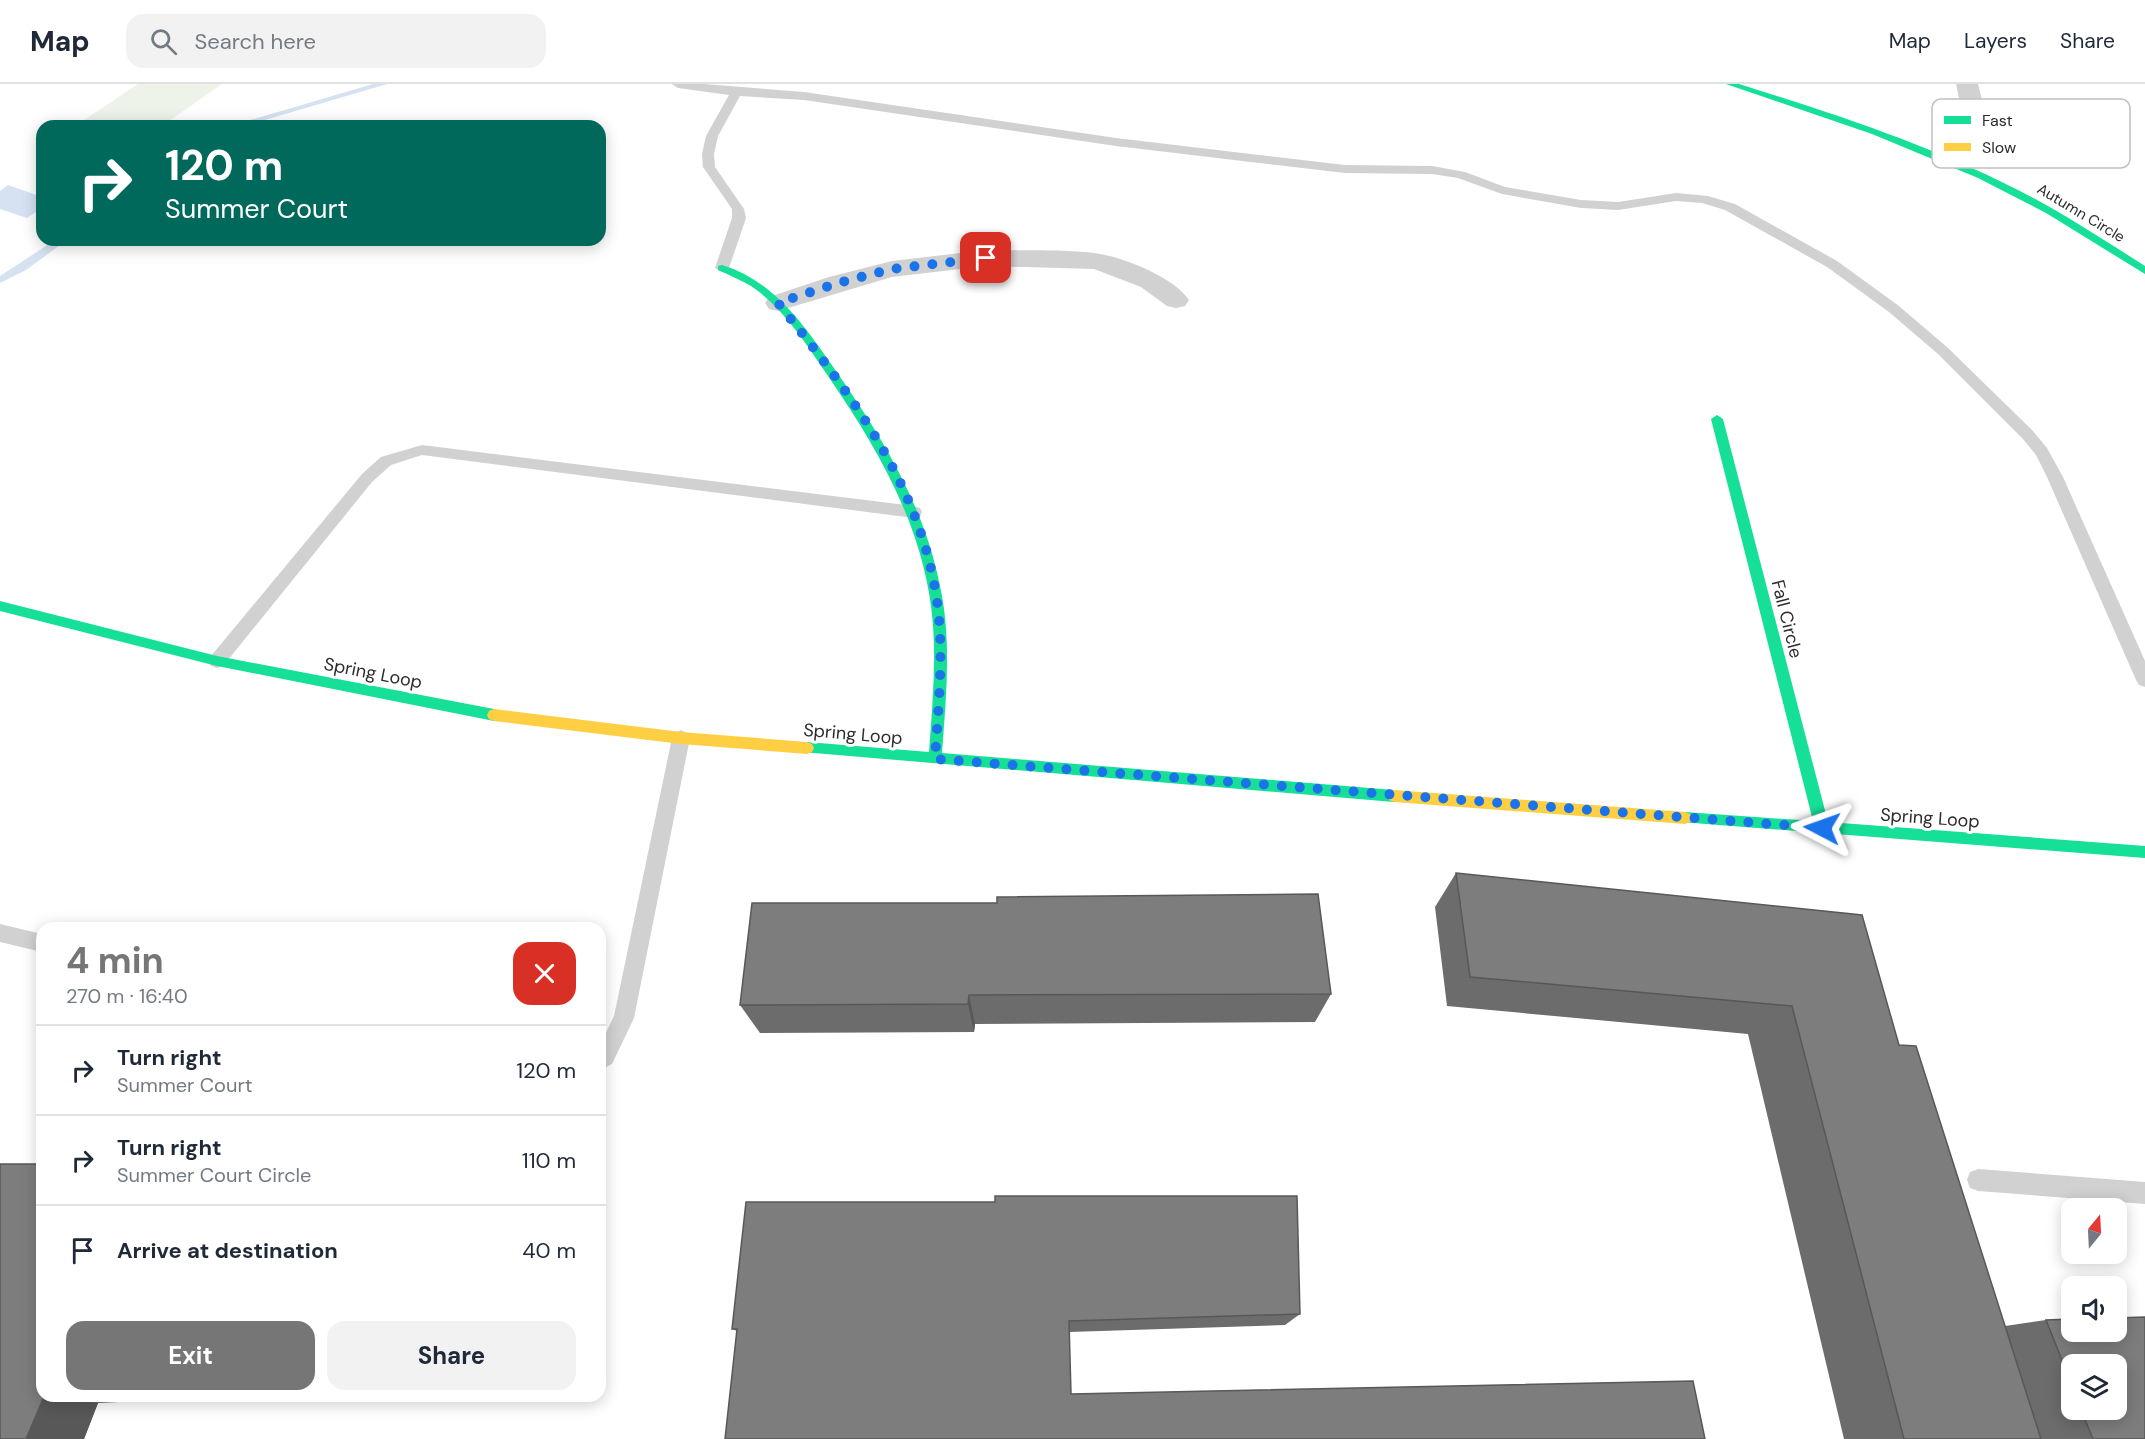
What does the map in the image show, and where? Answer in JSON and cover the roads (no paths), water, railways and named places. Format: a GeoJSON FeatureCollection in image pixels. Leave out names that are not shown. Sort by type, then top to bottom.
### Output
{"type":"FeatureCollection","features":[{"type":"Feature","properties":{"kind":"street","name":"Autumn Circle"},"geometry":{"type":"LineString","coordinates":[[1730,84],[1856,123],[1932,154]]}},
{"type":"Feature","properties":{"kind":"street"},"geometry":{"type":"LineString","coordinates":[[1967,84],[1972,99]]}},
{"type":"Feature","properties":{"kind":"street","name":"Autumn Circle"},"geometry":{"type":"LineString","coordinates":[[1962,168],[2078,228],[2145,271]]}},
{"type":"Feature","properties":{"kind":"street"},"geometry":{"type":"LineString","coordinates":[[778,303],[838,283],[892,269],[986,258],[1095,261],[1150,281],[1176,300]]}},
{"type":"Feature","properties":{"kind":"street"},"geometry":{"type":"LineString","coordinates":[[722,268],[756,286],[778,303],[858,408],[886,452],[914,512],[928,558],[939,617],[941,669],[935,759]]}},
{"type":"Feature","properties":{"kind":"street","name":"Fall Circle"},"geometry":{"type":"LineString","coordinates":[[1717,419],[1822,828]]}},
{"type":"Feature","properties":{"kind":"street","name":"Spring Loop"},"geometry":{"type":"LineString","coordinates":[[0,606],[217,661],[501,716],[681,738],[2145,852]]}},
{"type":"Feature","properties":{"kind":"lane"},"geometry":{"type":"LineString","coordinates":[[678,84],[736,92],[804,96],[1116,142],[1345,169],[1432,170],[1461,175],[1502,190],[1581,204],[1618,206],[1676,197],[1703,199],[1730,207],[1861,283],[1943,351],[2028,435],[2042,452],[2055,477],[2145,680]]}},
{"type":"Feature","properties":{"kind":"lane"},"geometry":{"type":"LineString","coordinates":[[722,268],[739,218],[738,209],[709,167],[708,154],[716,129],[736,92]]}},
{"type":"Feature","properties":{"kind":"lane"},"geometry":{"type":"LineString","coordinates":[[217,661],[367,478],[386,461],[422,450],[914,512]]}},
{"type":"Feature","properties":{"kind":"lane"},"geometry":{"type":"LineString","coordinates":[[606,1056],[624,1018],[681,738]]}},
{"type":"Feature","properties":{"kind":"lane"},"geometry":{"type":"LineString","coordinates":[[0,933],[36,942]]}},
{"type":"Feature","properties":{"kind":"lane"},"geometry":{"type":"LineString","coordinates":[[1978,1180],[2145,1193]]}},
{"type":"Feature","properties":{"kind":"water"},"geometry":{"type":"Polygon","coordinates":[[[8,185],[36,195],[36,212],[27,218],[0,209],[0,191],[8,185]]]}},
{"type":"Feature","properties":{"kind":"waterway"},"geometry":{"type":"LineString","coordinates":[[256,120],[383,84]]}},
{"type":"Feature","properties":{"kind":"waterway"},"geometry":{"type":"LineString","coordinates":[[0,280],[53,246]]}}]}
